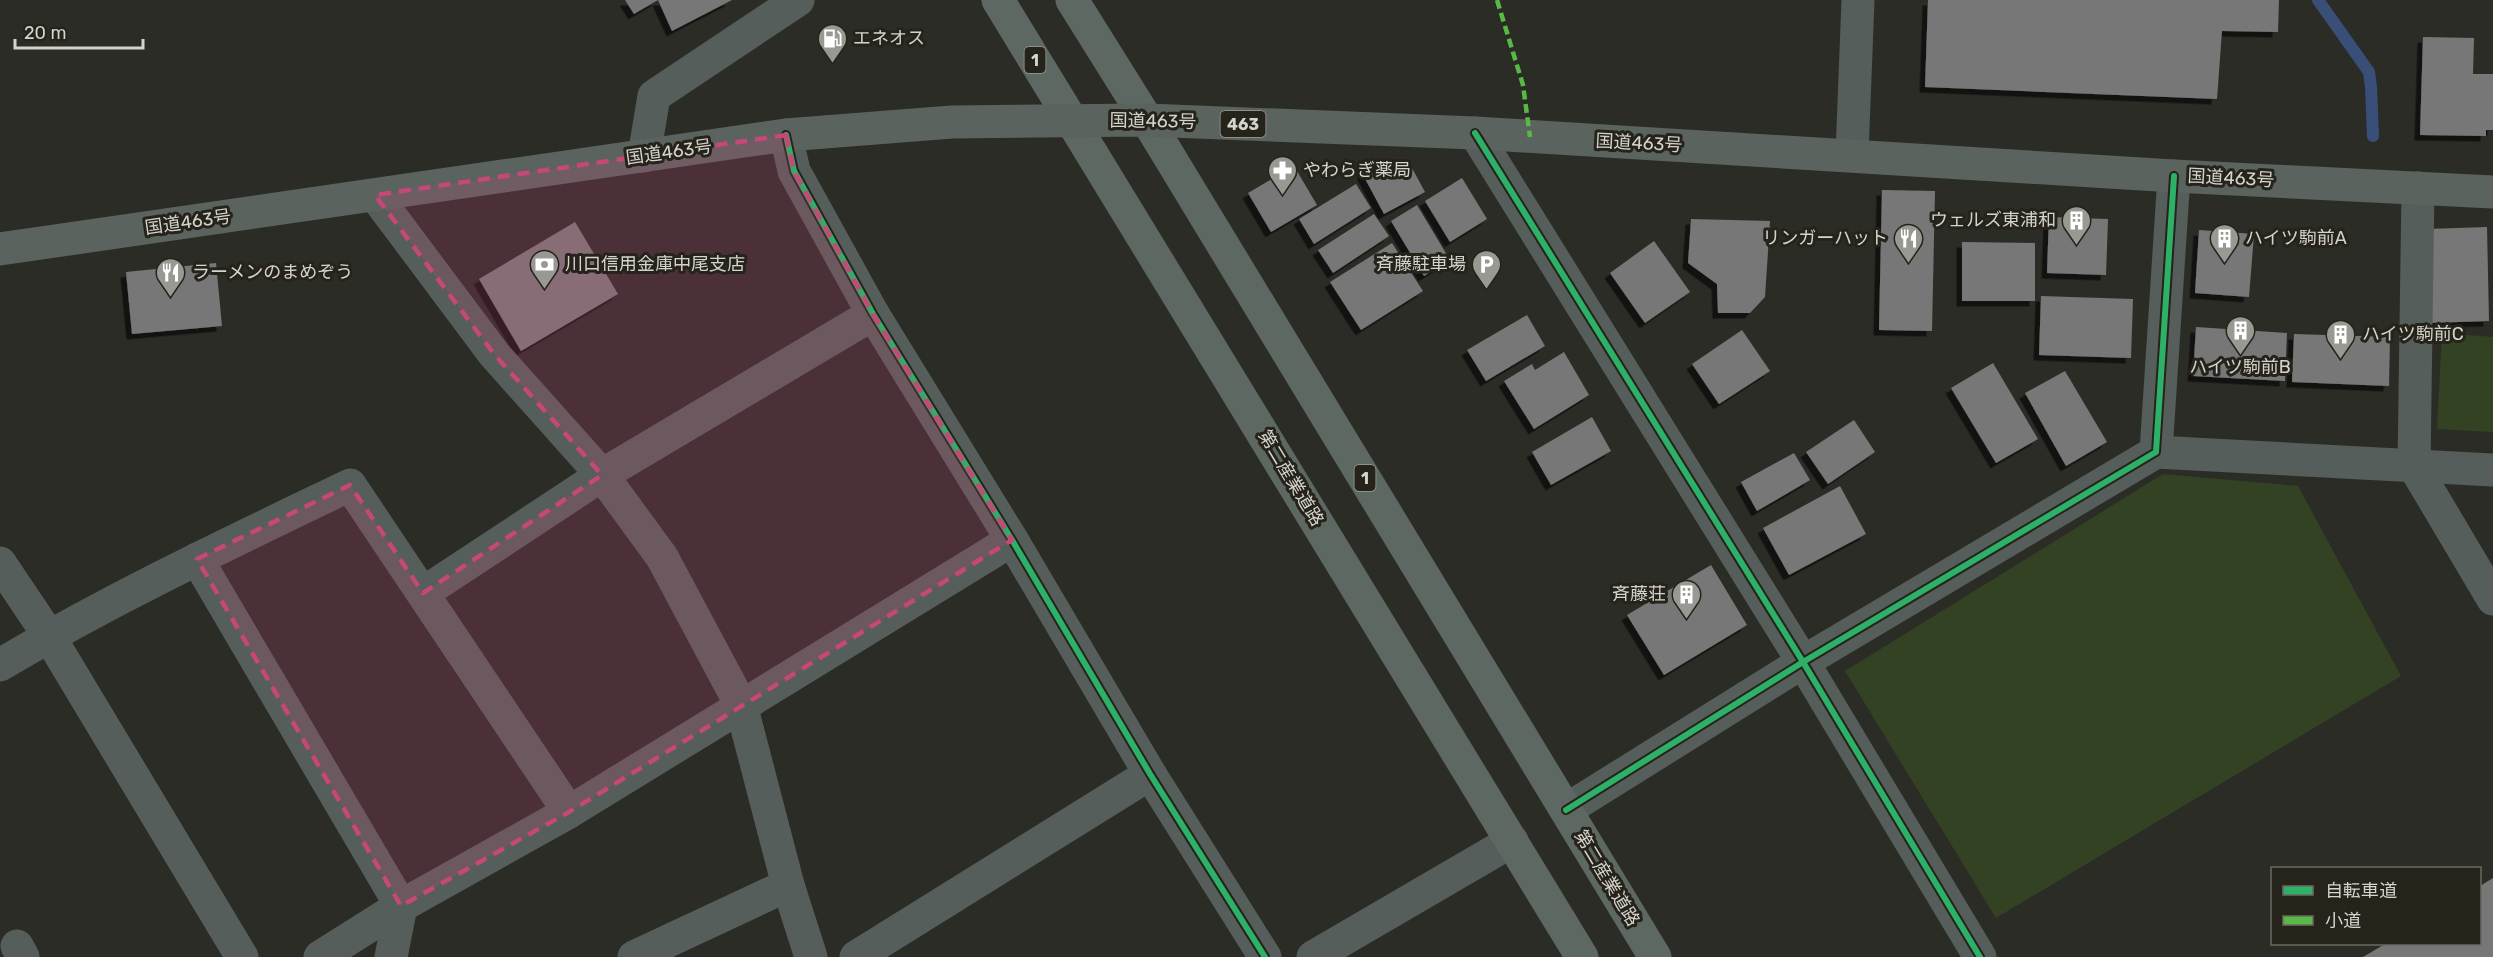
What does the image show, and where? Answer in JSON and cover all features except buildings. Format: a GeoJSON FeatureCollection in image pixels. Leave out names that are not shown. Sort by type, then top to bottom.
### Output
{"type":"FeatureCollection","features":[{"type":"Feature","properties":{"kind":"highway","name":"国道463号"},"geometry":{"type":"LineString","coordinates":[[0,249],[786,135],[952,122],[1148,120],[1475,133],[1852,154],[2174,176],[2493,192]]}},
{"type":"Feature","properties":{"kind":"main road","name":"第二産業道路"},"geometry":{"type":"LineString","coordinates":[[998,0],[1582,957]]}},
{"type":"Feature","properties":{"kind":"main road","name":"第二産業道路"},"geometry":{"type":"LineString","coordinates":[[1072,0],[1148,120],[1655,957]]}},
{"type":"Feature","properties":{"kind":"street"},"geometry":{"type":"LineString","coordinates":[[645,156],[654,96],[798,0]]}},
{"type":"Feature","properties":{"kind":"street"},"geometry":{"type":"LineString","coordinates":[[1852,154],[1858,0]]}},
{"type":"Feature","properties":{"kind":"street"},"geometry":{"type":"LineString","coordinates":[[1475,133],[1803,662],[1980,957]]}},
{"type":"Feature","properties":{"kind":"street"},"geometry":{"type":"LineString","coordinates":[[786,135],[794,171],[873,314],[1012,540],[1150,774],[1265,957]]}},
{"type":"Feature","properties":{"kind":"street"},"geometry":{"type":"LineString","coordinates":[[2156,452],[2174,176]]}},
{"type":"Feature","properties":{"kind":"street"},"geometry":{"type":"LineString","coordinates":[[2418,188],[2414,465],[2493,599]]}},
{"type":"Feature","properties":{"kind":"street"},"geometry":{"type":"LineString","coordinates":[[375,195],[494,354],[603,475],[662,557],[741,705],[788,885],[812,957]]}},
{"type":"Feature","properties":{"kind":"street"},"geometry":{"type":"LineString","coordinates":[[423,594],[603,475],[873,314]]}},
{"type":"Feature","properties":{"kind":"street"},"geometry":{"type":"LineString","coordinates":[[1566,810],[1803,662],[2156,452],[2493,470]]}},
{"type":"Feature","properties":{"kind":"street"},"geometry":{"type":"LineString","coordinates":[[0,665],[49,636],[197,559],[350,485],[568,812]]}},
{"type":"Feature","properties":{"kind":"street"},"geometry":{"type":"LineString","coordinates":[[320,957],[401,906],[568,812],[1012,540]]}},
{"type":"Feature","properties":{"kind":"street"},"geometry":{"type":"LineString","coordinates":[[197,559],[401,906],[391,957]]}},
{"type":"Feature","properties":{"kind":"street"},"geometry":{"type":"LineString","coordinates":[[0,563],[49,636],[242,957]]}},
{"type":"Feature","properties":{"kind":"street"},"geometry":{"type":"LineString","coordinates":[[856,957],[1150,774]]}},
{"type":"Feature","properties":{"kind":"street"},"geometry":{"type":"LineString","coordinates":[[1312,957],[1512,841]]}},
{"type":"Feature","properties":{"kind":"street"},"geometry":{"type":"LineString","coordinates":[[634,957],[788,885]]}},
{"type":"Feature","properties":{"kind":"highlighted area"},"geometry":{"type":"Polygon","coordinates":[[[786,135],[794,171],[873,314],[1012,540],[569,812],[401,906],[197,559],[350,485],[423,593],[602,475],[494,354],[375,195],[786,135]]]}},
{"type":"Feature","properties":{"kind":"green space"},"geometry":{"type":"Polygon","coordinates":[[[2442,333],[2493,337],[2493,432],[2437,429],[2442,333]]]}},
{"type":"Feature","properties":{"kind":"green space"},"geometry":{"type":"Polygon","coordinates":[[[2163,474],[2298,486],[2401,676],[1996,918],[1845,671],[2163,474]]]}},
{"type":"Feature","properties":{"kind":"waterway"},"geometry":{"type":"LineString","coordinates":[[2318,0],[2369,72],[2373,136]]}},
{"type":"Feature","properties":{"kind":"marked path"},"geometry":{"type":"LineString","coordinates":[[1497,0],[1523,85],[1530,137]]}},
{"type":"Feature","properties":{"kind":"cycle path"},"geometry":{"type":"LineString","coordinates":[[1475,133],[1803,662],[1980,957]]}},
{"type":"Feature","properties":{"kind":"cycle path"},"geometry":{"type":"LineString","coordinates":[[786,135],[794,171],[873,314],[1012,540],[1150,774],[1265,957]]}},
{"type":"Feature","properties":{"kind":"cycle path"},"geometry":{"type":"LineString","coordinates":[[1566,810],[1803,662],[2156,452],[2174,176]]}},
{"type":"Feature","properties":{"kind":"place","name":"エネオス"},"geometry":{"type":"Point","coordinates":[832,64]}},
{"type":"Feature","properties":{"kind":"place","name":"やわらぎ薬局"},"geometry":{"type":"Point","coordinates":[1282,196]}},
{"type":"Feature","properties":{"kind":"place","name":"ウェルズ東浦和"},"geometry":{"type":"Point","coordinates":[2077,246]}},
{"type":"Feature","properties":{"kind":"place","name":"リンガーハット"},"geometry":{"type":"Point","coordinates":[1909,264]}},
{"type":"Feature","properties":{"kind":"place","name":"ハイツ駒前A"},"geometry":{"type":"Point","coordinates":[2224,264]}},
{"type":"Feature","properties":{"kind":"place","name":"川口信用金庫中尾支店"},"geometry":{"type":"Point","coordinates":[544,290]}},
{"type":"Feature","properties":{"kind":"place","name":"斉藤駐車場"},"geometry":{"type":"Point","coordinates":[1487,290]}},
{"type":"Feature","properties":{"kind":"place","name":"ラーメンのまめぞう"},"geometry":{"type":"Point","coordinates":[171,298]}},
{"type":"Feature","properties":{"kind":"place","name":"ハイツ駒前B"},"geometry":{"type":"Point","coordinates":[2240,356]}},
{"type":"Feature","properties":{"kind":"place","name":"ハイツ駒前C"},"geometry":{"type":"Point","coordinates":[2341,360]}},
{"type":"Feature","properties":{"kind":"place","name":"斉藤荘"},"geometry":{"type":"Point","coordinates":[1687,620]}}]}
